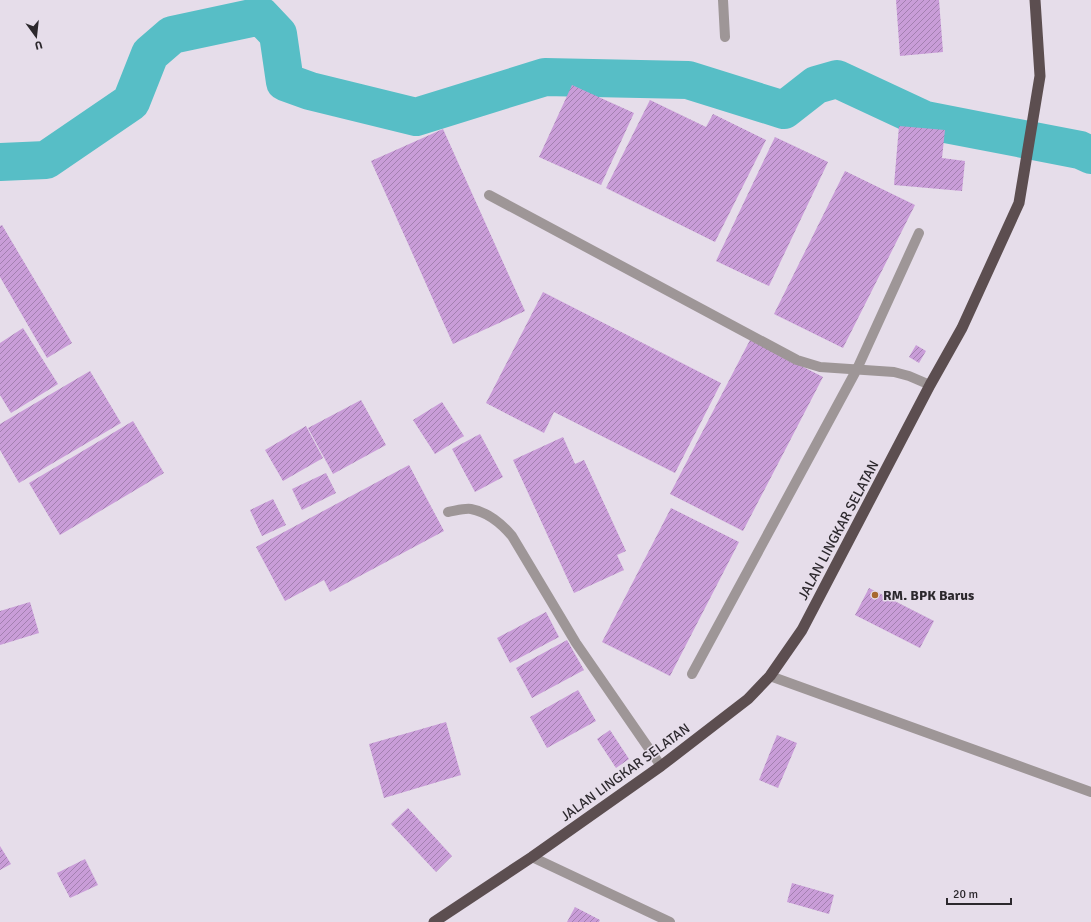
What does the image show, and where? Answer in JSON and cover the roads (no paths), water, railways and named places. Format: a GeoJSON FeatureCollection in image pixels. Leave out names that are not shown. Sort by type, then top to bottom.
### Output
{"type":"FeatureCollection","features":[{"type":"Feature","properties":{"kind":"highway","name":"JALAN LINGKAR SELATAN"},"geometry":{"type":"LineString","coordinates":[[434,922],[532,857],[661,766],[748,699],[770,676],[802,630],[930,385],[962,328],[1019,203],[1040,76],[1035,0]]}},
{"type":"Feature","properties":{"kind":"street"},"geometry":{"type":"LineString","coordinates":[[723,0],[725,37]]}},
{"type":"Feature","properties":{"kind":"street"},"geometry":{"type":"LineString","coordinates":[[488,195],[797,360],[820,367],[894,372],[909,376],[930,385]]}},
{"type":"Feature","properties":{"kind":"street"},"geometry":{"type":"LineString","coordinates":[[692,674],[857,370],[919,233]]}},
{"type":"Feature","properties":{"kind":"street"},"geometry":{"type":"LineString","coordinates":[[448,512],[470,509],[487,514],[502,524],[512,536],[576,643],[661,766]]}},
{"type":"Feature","properties":{"kind":"street"},"geometry":{"type":"LineString","coordinates":[[770,676],[1091,792]]}},
{"type":"Feature","properties":{"kind":"street"},"geometry":{"type":"LineString","coordinates":[[532,857],[670,922]]}},
{"type":"Feature","properties":{"kind":"waterway"},"geometry":{"type":"LineString","coordinates":[[0,162],[46,160],[131,102],[150,54],[172,35],[261,16],[278,34],[285,82],[310,91],[416,117],[545,77],[688,80],[784,110],[816,85],[837,79],[925,120],[1080,150],[1091,155]]}},
{"type":"Feature","properties":{"kind":"place","name":"RM. BPK Barus"},"geometry":{"type":"Point","coordinates":[875,595]}}]}
